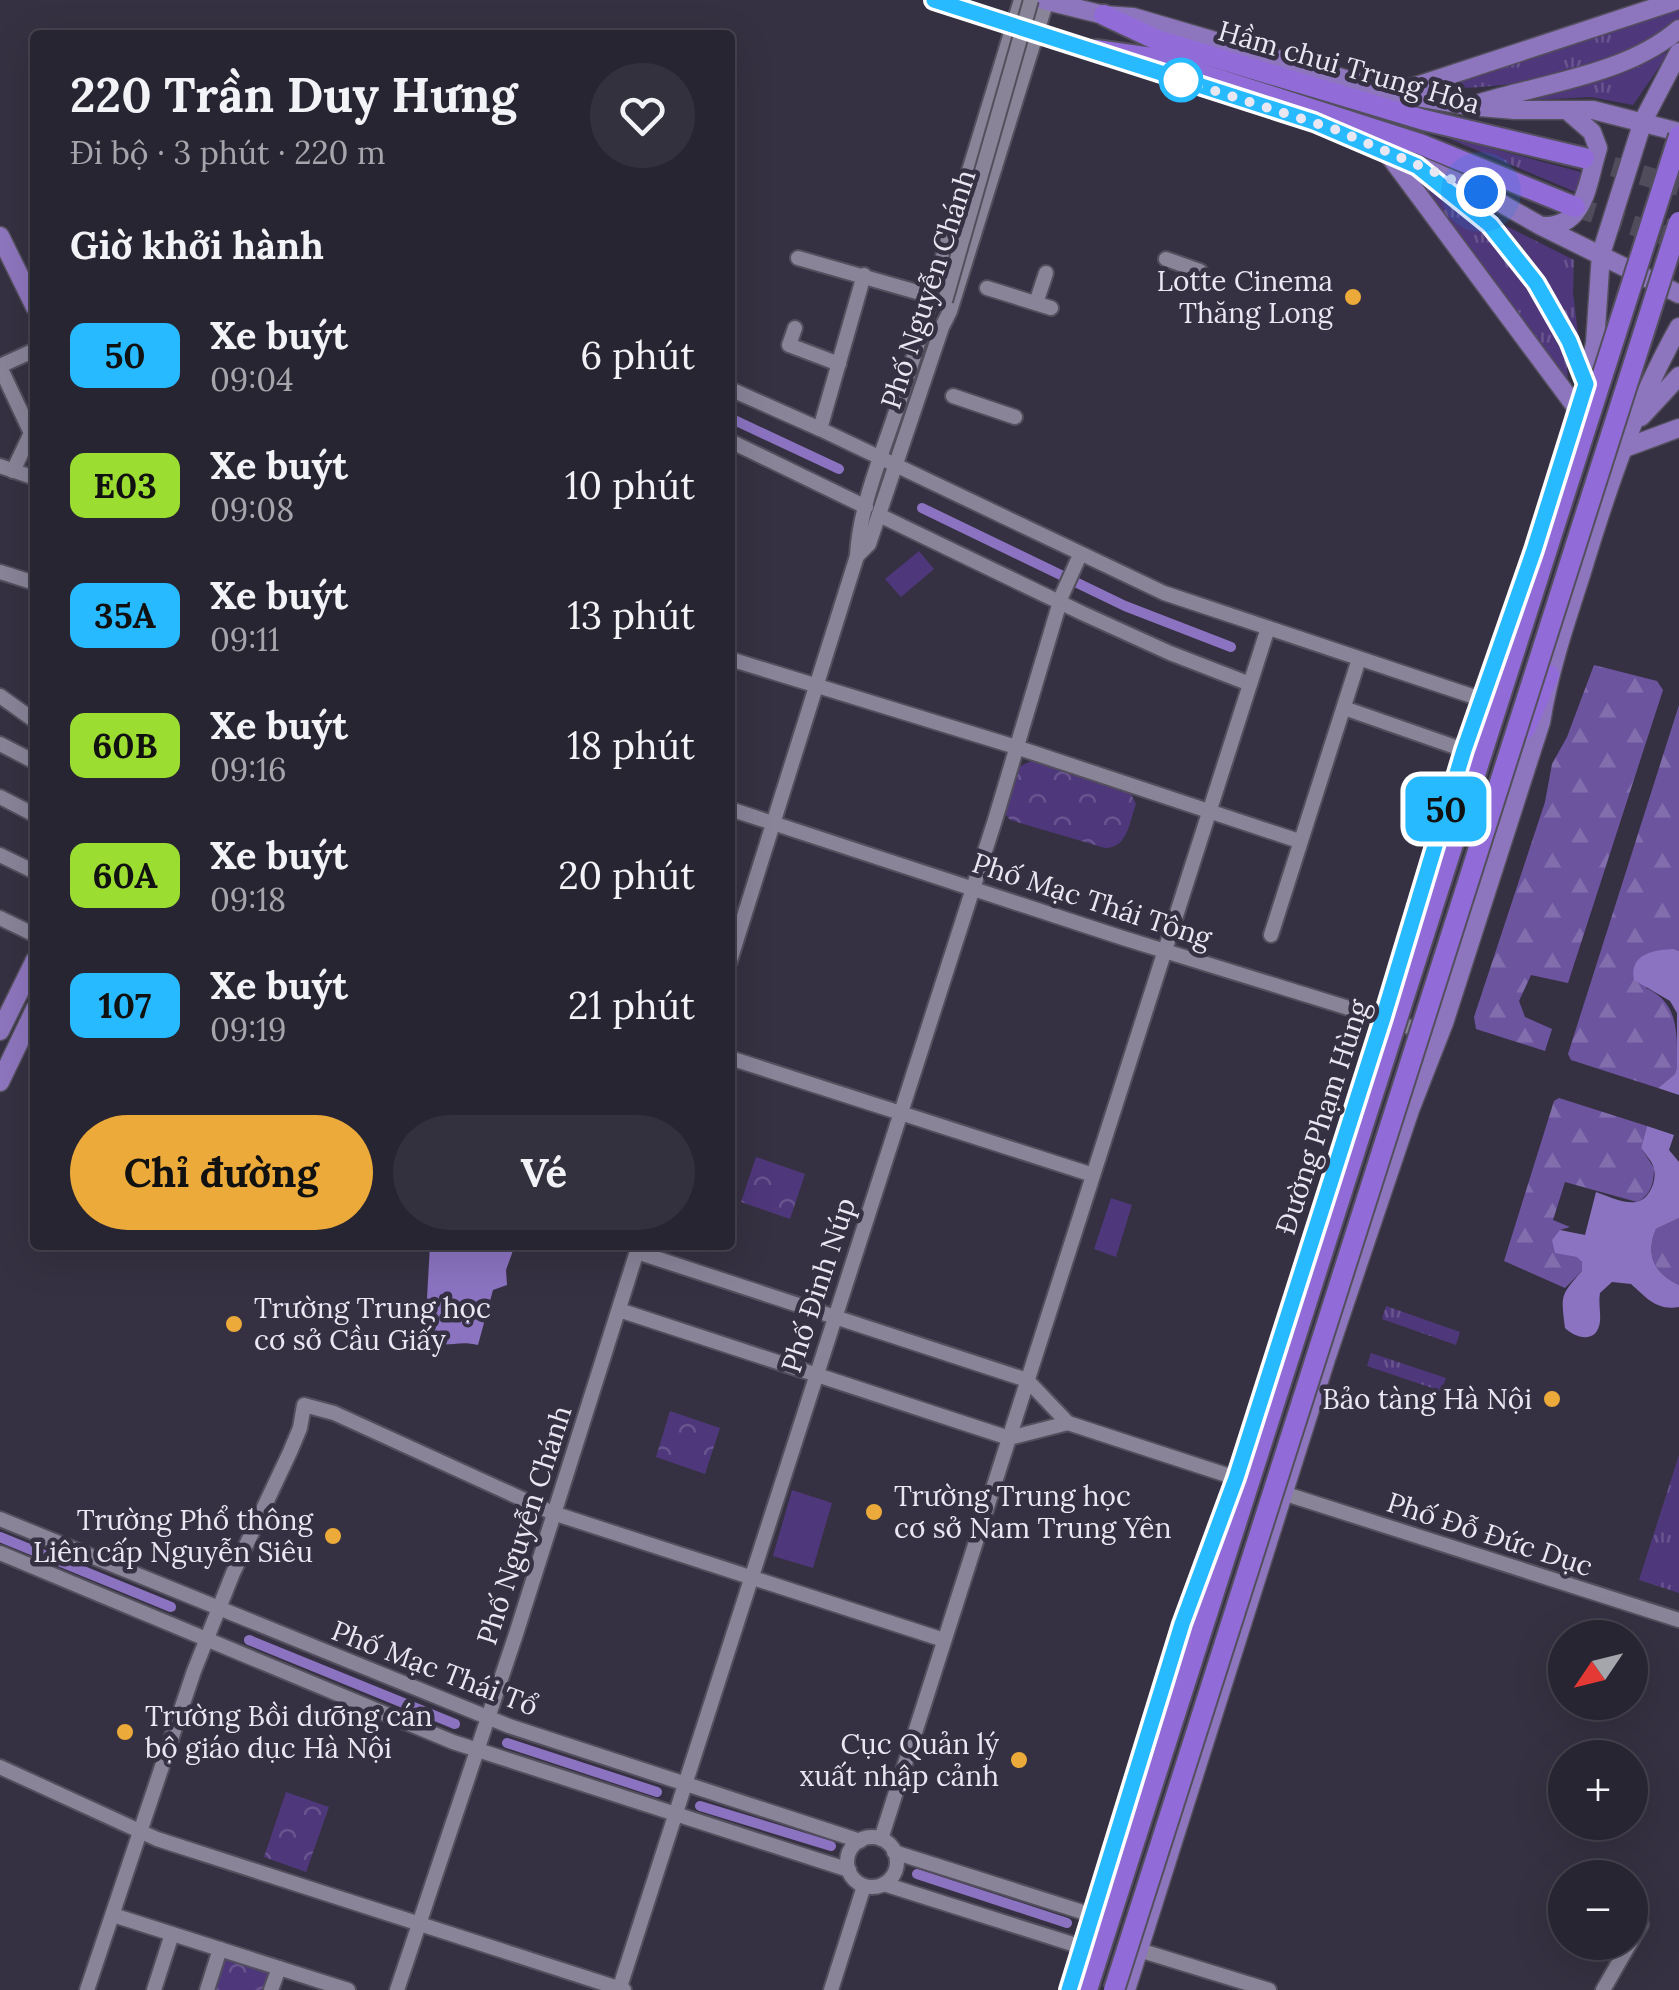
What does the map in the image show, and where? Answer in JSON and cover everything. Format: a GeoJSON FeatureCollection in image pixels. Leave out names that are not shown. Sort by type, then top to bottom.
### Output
{"type":"FeatureCollection","features":[{"type":"Feature","properties":{"kind":"highway","name":"Hầm chui Trung Hòa"},"geometry":{"type":"LineString","coordinates":[[1104,15],[1157,40],[1424,120],[1584,158]]}},
{"type":"Feature","properties":{"kind":"highway","name":"Hầm chui Trung Hòa"},"geometry":{"type":"LineString","coordinates":[[1096,50],[1152,58],[1420,144],[1575,207]]}},
{"type":"Feature","properties":{"kind":"highway"},"geometry":{"type":"LineString","coordinates":[[1087,1990],[1679,134]]}},
{"type":"Feature","properties":{"kind":"highway"},"geometry":{"type":"LineString","coordinates":[[1114,1990],[1679,222]]}},
{"type":"Feature","properties":{"kind":"highway"},"geometry":{"type":"LineString","coordinates":[[1336,1214],[1340,1170],[1503,643]]}},
{"type":"Feature","properties":{"kind":"highway"},"geometry":{"type":"LineString","coordinates":[[1371,1187],[1438,1008],[1528,719],[1549,676]]}},
{"type":"Feature","properties":{"kind":"main road"},"geometry":{"type":"LineString","coordinates":[[934,0],[1321,124],[1481,192],[1679,294]]}},
{"type":"Feature","properties":{"kind":"main road"},"geometry":{"type":"LineString","coordinates":[[1045,0],[1104,15],[1133,17],[1392,93],[1468,106],[1593,110],[1644,120],[1679,134]]}},
{"type":"Feature","properties":{"kind":"main road"},"geometry":{"type":"LineString","coordinates":[[1392,93],[1678,0]]}},
{"type":"Feature","properties":{"kind":"main road"},"geometry":{"type":"LineString","coordinates":[[1468,106],[1624,60],[1662,43],[1679,28]]}},
{"type":"Feature","properties":{"kind":"main road","name":"Đường Phạm Hùng"},"geometry":{"type":"LineString","coordinates":[[1069,1990],[1182,1624],[1236,1478],[1464,750],[1503,643],[1586,384],[1594,343],[1601,254],[1644,120],[1679,53]]}},
{"type":"Feature","properties":{"kind":"main road"},"geometry":{"type":"LineString","coordinates":[[1541,226],[1564,225],[1575,216],[1598,148],[1592,132],[1569,112]]}},
{"type":"Feature","properties":{"kind":"main road"},"geometry":{"type":"LineString","coordinates":[[1386,151],[1578,410]]}},
{"type":"Feature","properties":{"kind":"main road"},"geometry":{"type":"LineString","coordinates":[[1417,166],[1490,225],[1536,283],[1569,341],[1586,384]]}},
{"type":"Feature","properties":{"kind":"main road"},"geometry":{"type":"LineString","coordinates":[[0,236],[6,261],[30,300]]}},
{"type":"Feature","properties":{"kind":"main road"},"geometry":{"type":"LineString","coordinates":[[1594,343],[1614,326],[1630,328],[1643,338],[1648,349],[1651,376]]}},
{"type":"Feature","properties":{"kind":"main road"},"geometry":{"type":"LineString","coordinates":[[1126,1990],[1363,1248],[1440,1036],[1541,722],[1549,676],[1622,449],[1651,376],[1679,326]]}},
{"type":"Feature","properties":{"kind":"main road"},"geometry":{"type":"LineString","coordinates":[[1631,428],[1679,376]]}},
{"type":"Feature","properties":{"kind":"main road"},"geometry":{"type":"LineString","coordinates":[[1622,449],[1679,428]]}},
{"type":"Feature","properties":{"kind":"main road"},"geometry":{"type":"LineString","coordinates":[[0,1031],[30,970]]}},
{"type":"Feature","properties":{"kind":"main road"},"geometry":{"type":"LineString","coordinates":[[0,1082],[30,1019]]}},
{"type":"Feature","properties":{"kind":"main road"},"geometry":{"type":"LineString","coordinates":[[1236,1478],[1286,1494]]}},
{"type":"Feature","properties":{"kind":"street","name":"Phố Nguyễn Chánh"},"geometry":{"type":"LineString","coordinates":[[873,511],[880,458],[938,298],[1021,0]]}},
{"type":"Feature","properties":{"kind":"street"},"geometry":{"type":"LineString","coordinates":[[942,327],[938,298],[1031,0]]}},
{"type":"Feature","properties":{"kind":"street","name":"Phố Nguyễn Chánh"},"geometry":{"type":"LineString","coordinates":[[735,945],[857,556],[873,511],[896,466],[950,311],[1045,0]]}},
{"type":"Feature","properties":{"kind":"street"},"geometry":{"type":"LineString","coordinates":[[998,77],[1002,72],[1011,72],[1018,91]]}},
{"type":"Feature","properties":{"kind":"street"},"geometry":{"type":"LineString","coordinates":[[798,258],[938,298]]}},
{"type":"Feature","properties":{"kind":"street"},"geometry":{"type":"LineString","coordinates":[[1166,259],[1200,271]]}},
{"type":"Feature","properties":{"kind":"street"},"geometry":{"type":"LineString","coordinates":[[987,288],[1044,305],[1046,273]]}},
{"type":"Feature","properties":{"kind":"street"},"geometry":{"type":"LineString","coordinates":[[820,429],[864,276]]}},
{"type":"Feature","properties":{"kind":"street"},"geometry":{"type":"LineString","coordinates":[[795,328],[790,345],[839,364]]}},
{"type":"Feature","properties":{"kind":"street"},"geometry":{"type":"LineString","coordinates":[[30,352],[0,367],[30,431]]}},
{"type":"Feature","properties":{"kind":"street"},"geometry":{"type":"LineString","coordinates":[[735,391],[880,458],[1077,560],[1164,594],[1481,700]]}},
{"type":"Feature","properties":{"kind":"street"},"geometry":{"type":"LineString","coordinates":[[953,396],[1015,417]]}},
{"type":"Feature","properties":{"kind":"street"},"geometry":{"type":"LineString","coordinates":[[30,434],[6,468],[30,476]]}},
{"type":"Feature","properties":{"kind":"street"},"geometry":{"type":"LineString","coordinates":[[735,443],[1170,653],[1250,684]]}},
{"type":"Feature","properties":{"kind":"street","name":"Phố Đinh Núp"},"geometry":{"type":"LineString","coordinates":[[621,1990],[973,888],[1061,599],[1077,560]]}},
{"type":"Feature","properties":{"kind":"street"},"geometry":{"type":"LineString","coordinates":[[0,572],[30,581]]}},
{"type":"Feature","properties":{"kind":"street"},"geometry":{"type":"LineString","coordinates":[[881,1839],[1268,628]]}},
{"type":"Feature","properties":{"kind":"street"},"geometry":{"type":"LineString","coordinates":[[1271,935],[1359,659]]}},
{"type":"Feature","properties":{"kind":"street"},"geometry":{"type":"LineString","coordinates":[[735,661],[1016,747],[1299,841]]}},
{"type":"Feature","properties":{"kind":"street"},"geometry":{"type":"LineString","coordinates":[[0,696],[30,717]]}},
{"type":"Feature","properties":{"kind":"street"},"geometry":{"type":"LineString","coordinates":[[1344,708],[1464,750]]}},
{"type":"Feature","properties":{"kind":"street"},"geometry":{"type":"LineString","coordinates":[[0,744],[30,759]]}},
{"type":"Feature","properties":{"kind":"street"},"geometry":{"type":"LineString","coordinates":[[0,798],[30,812]]}},
{"type":"Feature","properties":{"kind":"street","name":"Phố Mạc Thái Tông"},"geometry":{"type":"LineString","coordinates":[[735,811],[1440,1036]]}},
{"type":"Feature","properties":{"kind":"street"},"geometry":{"type":"LineString","coordinates":[[0,855],[30,870]]}},
{"type":"Feature","properties":{"kind":"street"},"geometry":{"type":"LineString","coordinates":[[0,918],[30,933]]}},
{"type":"Feature","properties":{"kind":"street"},"geometry":{"type":"LineString","coordinates":[[735,1060],[1093,1176]]}},
{"type":"Feature","properties":{"kind":"street","name":"Phố Nguyễn Chánh"},"geometry":{"type":"LineString","coordinates":[[397,1990],[638,1250]]}},
{"type":"Feature","properties":{"kind":"street"},"geometry":{"type":"LineString","coordinates":[[641,1250],[1027,1380],[1068,1423],[1236,1478]]}},
{"type":"Feature","properties":{"kind":"street"},"geometry":{"type":"LineString","coordinates":[[619,1310],[1008,1438],[1068,1423]]}},
{"type":"Feature","properties":{"kind":"street"},"geometry":{"type":"LineString","coordinates":[[87,1990],[205,1640],[304,1405],[334,1413],[553,1513],[944,1640]]}},
{"type":"Feature","properties":{"kind":"street","name":"Phố Đỗ Đức Dục"},"geometry":{"type":"LineString","coordinates":[[1286,1494],[1679,1620]]}},
{"type":"Feature","properties":{"kind":"street","name":"Phố Mạc Thái Tổ"},"geometry":{"type":"LineString","coordinates":[[0,1518],[487,1717],[860,1840]]}},
{"type":"Feature","properties":{"kind":"street"},"geometry":{"type":"LineString","coordinates":[[0,1553],[476,1750],[849,1870],[864,1886]]}},
{"type":"Feature","properties":{"kind":"street"},"geometry":{"type":"LineString","coordinates":[[0,1767],[140,1832],[621,1990]]}},
{"type":"Feature","properties":{"kind":"street"},"geometry":{"type":"LineString","coordinates":[[849,1870],[848,1854],[860,1840],[881,1839],[894,1852],[1092,1915]]}},
{"type":"Feature","properties":{"kind":"street"},"geometry":{"type":"LineString","coordinates":[[884,1884],[895,1870],[894,1852]]}},
{"type":"Feature","properties":{"kind":"street"},"geometry":{"type":"LineString","coordinates":[[864,1886],[884,1884],[1082,1947]]}},
{"type":"Feature","properties":{"kind":"street"},"geometry":{"type":"LineString","coordinates":[[831,1990],[864,1886]]}},
{"type":"Feature","properties":{"kind":"street"},"geometry":{"type":"LineString","coordinates":[[112,1914],[327,1987],[348,1990]]}},
{"type":"Feature","properties":{"kind":"street"},"geometry":{"type":"LineString","coordinates":[[154,1990],[172,1934]]}},
{"type":"Feature","properties":{"kind":"street"},"geometry":{"type":"LineString","coordinates":[[206,1990],[220,1949]]}},
{"type":"Feature","properties":{"kind":"street"},"geometry":{"type":"LineString","coordinates":[[1139,1950],[1269,1990]]}},
{"type":"Feature","properties":{"kind":"street"},"geometry":{"type":"LineString","coordinates":[[1604,1990],[1621,1960]]}},
{"type":"Feature","properties":{"kind":"street"},"geometry":{"type":"LineString","coordinates":[[272,1990],[279,1968]]}},
{"type":"Feature","properties":{"kind":"green space"},"geometry":{"type":"Polygon","coordinates":[[[1679,2],[1679,19],[1656,38],[1595,65],[1526,82],[1428,88],[1679,2]]]}},
{"type":"Feature","properties":{"kind":"green space"},"geometry":{"type":"Polygon","coordinates":[[[1671,50],[1633,105],[1591,97],[1533,100],[1627,71],[1671,50]]]}},
{"type":"Feature","properties":{"kind":"green space"},"geometry":{"type":"Polygon","coordinates":[[[1441,135],[1584,173],[1578,193],[1441,135]]]}},
{"type":"Feature","properties":{"kind":"green space"},"geometry":{"type":"Polygon","coordinates":[[[1413,173],[1459,207],[1501,248],[1519,272],[1563,347],[1568,385],[1413,173]]]}},
{"type":"Feature","properties":{"kind":"green space"},"geometry":{"type":"Polygon","coordinates":[[[1492,219],[1574,260],[1573,293],[1580,349],[1543,280],[1492,219]]]}},
{"type":"Feature","properties":{"kind":"green space"},"geometry":{"type":"Polygon","coordinates":[[[919,551],[934,569],[901,597],[885,579],[919,551]]]}},
{"type":"Feature","properties":{"kind":"green space"},"geometry":{"type":"Polygon","coordinates":[[[1594,665],[1657,681],[1663,690],[1568,983],[1531,975],[1519,1001],[1525,1017],[1552,1029],[1545,1051],[1476,1029],[1474,1017],[1545,802],[1552,764],[1567,737],[1594,665]]]}},
{"type":"Feature","properties":{"kind":"green space"},"geometry":{"type":"Polygon","coordinates":[[[1679,705],[1679,951],[1674,949],[1646,988],[1665,1002],[1674,1020],[1677,1068],[1658,1088],[1571,1060],[1568,1054],[1679,705]]]}},
{"type":"Feature","properties":{"kind":"green space"},"geometry":{"type":"Polygon","coordinates":[[[1033,760],[1130,792],[1136,804],[1119,844],[1105,848],[1010,820],[1004,812],[1015,769],[1033,760]]]}},
{"type":"Feature","properties":{"kind":"green space"},"geometry":{"type":"Polygon","coordinates":[[[1559,1098],[1647,1126],[1641,1148],[1654,1168],[1651,1188],[1637,1202],[1565,1182],[1553,1220],[1570,1227],[1560,1230],[1582,1262],[1582,1271],[1565,1288],[1504,1261],[1554,1101],[1559,1098]]]}},
{"type":"Feature","properties":{"kind":"green space"},"geometry":{"type":"Polygon","coordinates":[[[756,1157],[805,1174],[790,1219],[741,1202],[756,1157]]]}},
{"type":"Feature","properties":{"kind":"green space"},"geometry":{"type":"Polygon","coordinates":[[[1111,1198],[1132,1205],[1116,1257],[1094,1249],[1111,1198]]]}},
{"type":"Feature","properties":{"kind":"green space"},"geometry":{"type":"Polygon","coordinates":[[[1679,1218],[1679,1285],[1658,1269],[1651,1247],[1656,1229],[1679,1218]]]}},
{"type":"Feature","properties":{"kind":"green space"},"geometry":{"type":"Polygon","coordinates":[[[1386,1306],[1460,1332],[1456,1345],[1382,1319],[1386,1306]]]}},
{"type":"Feature","properties":{"kind":"green space"},"geometry":{"type":"Polygon","coordinates":[[[1371,1353],[1446,1378],[1441,1391],[1367,1366],[1371,1353]]]}},
{"type":"Feature","properties":{"kind":"green space"},"geometry":{"type":"Polygon","coordinates":[[[670,1411],[720,1428],[705,1474],[656,1457],[670,1411]]]}},
{"type":"Feature","properties":{"kind":"green space"},"geometry":{"type":"Polygon","coordinates":[[[1679,1455],[1679,1593],[1639,1580],[1679,1455]]]}},
{"type":"Feature","properties":{"kind":"green space"},"geometry":{"type":"Polygon","coordinates":[[[792,1490],[832,1503],[813,1568],[773,1556],[792,1490]]]}},
{"type":"Feature","properties":{"kind":"green space"},"geometry":{"type":"Polygon","coordinates":[[[286,1792],[329,1807],[306,1872],[264,1857],[286,1792]]]}},
{"type":"Feature","properties":{"kind":"green space"},"geometry":{"type":"Polygon","coordinates":[[[223,1957],[271,1972],[268,1990],[210,1990],[223,1957]]]}},
{"type":"Feature","properties":{"kind":"shaded area"},"geometry":{"type":"Polygon","coordinates":[[[1679,951],[1679,1095],[1658,1088],[1677,1068],[1677,1013],[1670,1001],[1634,980],[1633,971],[1644,955],[1679,951]]]}},
{"type":"Feature","properties":{"kind":"shaded area"},"geometry":{"type":"Polygon","coordinates":[[[1647,1126],[1674,1135],[1669,1150],[1679,1162],[1679,1218],[1656,1229],[1651,1247],[1658,1269],[1679,1285],[1679,1307],[1658,1305],[1631,1284],[1612,1282],[1600,1293],[1596,1332],[1588,1337],[1578,1336],[1565,1328],[1563,1302],[1566,1291],[1582,1271],[1582,1262],[1577,1257],[1555,1253],[1552,1240],[1560,1230],[1585,1235],[1596,1192],[1631,1202],[1648,1194],[1655,1174],[1641,1148],[1647,1126]]]}},
{"type":"Feature","properties":{"kind":"shaded area"},"geometry":{"type":"Polygon","coordinates":[[[430,1250],[513,1250],[506,1270],[507,1285],[493,1290],[478,1345],[433,1342],[418,1329],[426,1316],[430,1250]]]}},
{"type":"Feature","properties":{"kind":"waterway"},"geometry":{"type":"LineString","coordinates":[[735,420],[839,469]]}},
{"type":"Feature","properties":{"kind":"waterway"},"geometry":{"type":"LineString","coordinates":[[922,508],[1125,606],[1231,647]]}},
{"type":"Feature","properties":{"kind":"waterway"},"geometry":{"type":"LineString","coordinates":[[0,1537],[171,1607]]}},
{"type":"Feature","properties":{"kind":"waterway"},"geometry":{"type":"LineString","coordinates":[[249,1640],[455,1724]]}},
{"type":"Feature","properties":{"kind":"waterway"},"geometry":{"type":"LineString","coordinates":[[507,1743],[657,1792]]}},
{"type":"Feature","properties":{"kind":"waterway"},"geometry":{"type":"LineString","coordinates":[[700,1806],[831,1846]]}},
{"type":"Feature","properties":{"kind":"waterway"},"geometry":{"type":"LineString","coordinates":[[917,1874],[1067,1923]]}},
{"type":"Feature","properties":{"kind":"tunnel"},"geometry":{"type":"LineString","coordinates":[[1584,158],[1679,186]]}},
{"type":"Feature","properties":{"kind":"tunnel"},"geometry":{"type":"LineString","coordinates":[[1575,207],[1679,240]]}},
{"type":"Feature","properties":{"kind":"bus line","name":"50"},"geometry":{"type":"LineString","coordinates":[[934,0],[1294,115],[1417,166],[1490,225],[1536,283],[1569,341],[1586,384],[1503,643],[1464,750],[1236,1478],[1182,1624],[1069,1990]]}},
{"type":"Feature","properties":{"kind":"place","name":"Lotte Cinema Thăng Long"},"geometry":{"type":"Point","coordinates":[1353,297]}},
{"type":"Feature","properties":{"kind":"place","name":"Trường Trung học cơ sở Cầu Giấy"},"geometry":{"type":"Point","coordinates":[234,1324]}},
{"type":"Feature","properties":{"kind":"place","name":"Bảo tàng Hà Nội"},"geometry":{"type":"Point","coordinates":[1552,1399]}},
{"type":"Feature","properties":{"kind":"place","name":"Trường Trung học cơ sở Nam Trung Yên"},"geometry":{"type":"Point","coordinates":[874,1512]}},
{"type":"Feature","properties":{"kind":"place","name":"Trường Phổ thông Liên cấp Nguyễn Siêu"},"geometry":{"type":"Point","coordinates":[333,1536]}},
{"type":"Feature","properties":{"kind":"place","name":"Trường Bồi dưỡng cán bộ giáo dục Hà Nội"},"geometry":{"type":"Point","coordinates":[125,1732]}},
{"type":"Feature","properties":{"kind":"place","name":"Cục Quản lý xuất nhập cảnh"},"geometry":{"type":"Point","coordinates":[1019,1760]}},
{"type":"Feature","properties":{"kind":"route"},"geometry":{"type":"LineString","coordinates":[[1181,80],[1334,129],[1481,192]]}}]}
